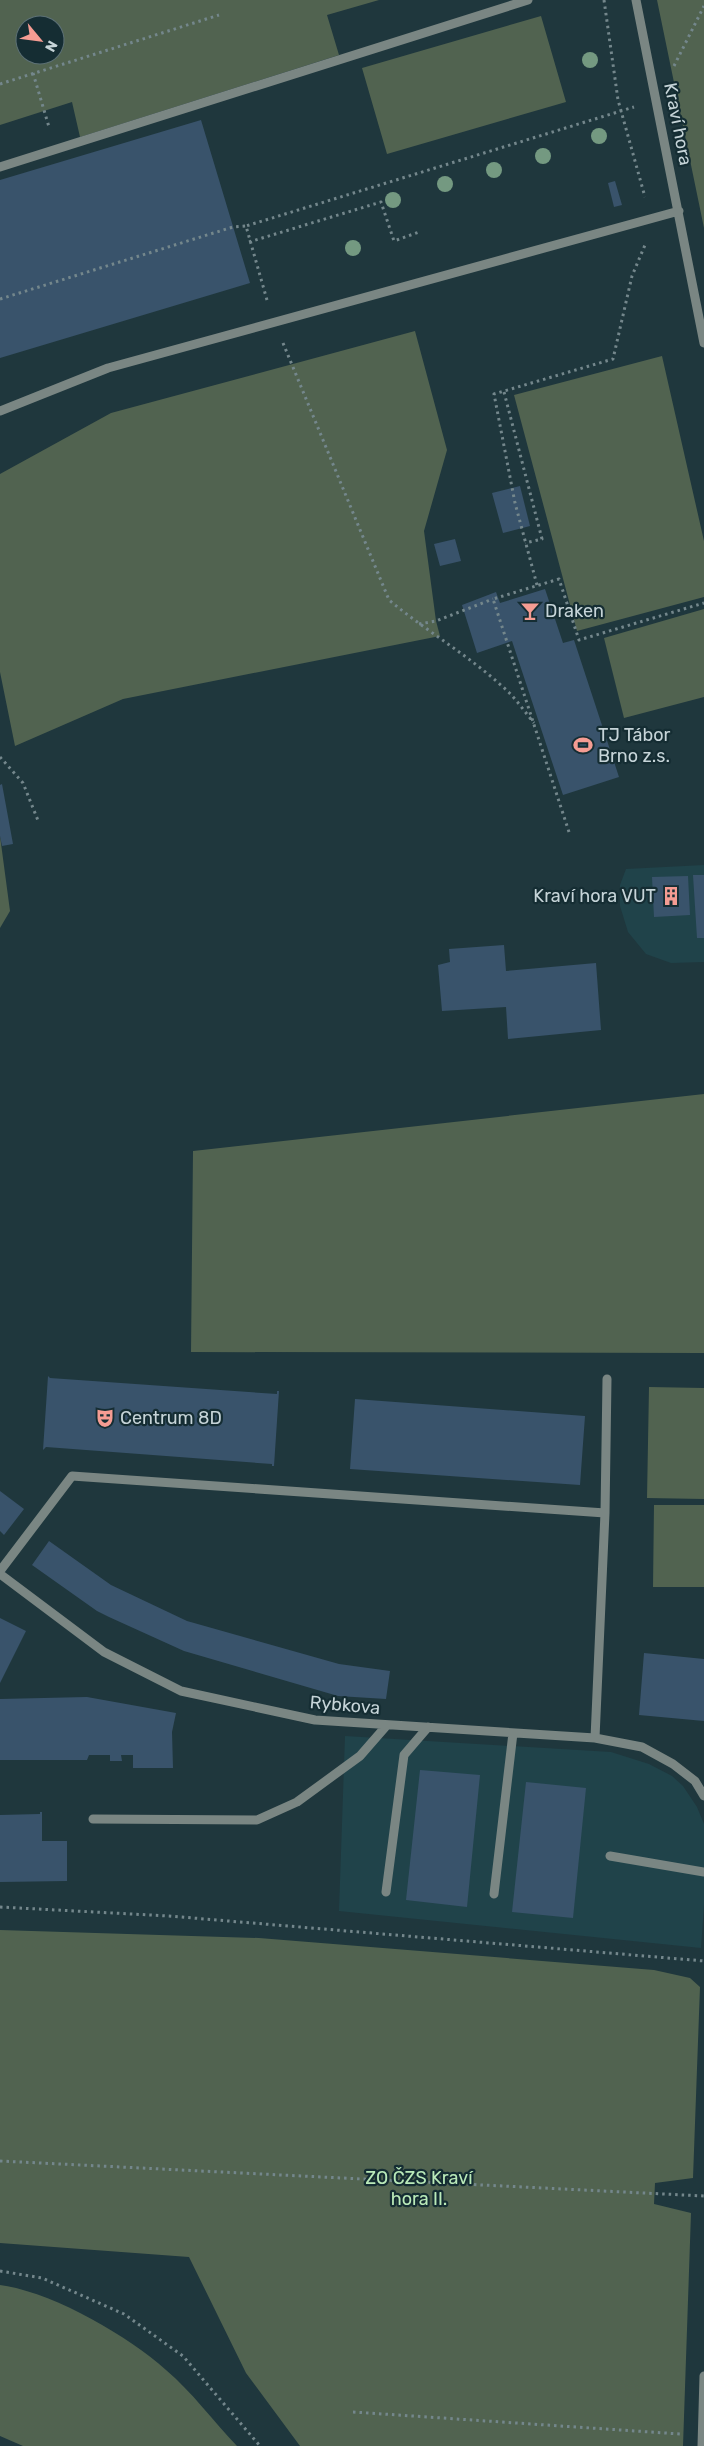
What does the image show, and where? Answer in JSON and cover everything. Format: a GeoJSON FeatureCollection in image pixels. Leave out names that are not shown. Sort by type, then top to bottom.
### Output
{"type":"FeatureCollection","features":[{"type":"Feature","properties":{"kind":"street"},"geometry":{"type":"LineString","coordinates":[[0,167],[528,0]]}},
{"type":"Feature","properties":{"kind":"street","name":"Kraví hora"},"geometry":{"type":"LineString","coordinates":[[636,0],[704,343]]}},
{"type":"Feature","properties":{"kind":"street"},"geometry":{"type":"LineString","coordinates":[[0,411],[108,368],[679,212]]}},
{"type":"Feature","properties":{"kind":"street"},"geometry":{"type":"LineString","coordinates":[[595,1738],[605,1513],[607,1379]]}},
{"type":"Feature","properties":{"kind":"street"},"geometry":{"type":"LineString","coordinates":[[0,1572],[72,1476],[605,1513]]}},
{"type":"Feature","properties":{"kind":"street","name":"Rybkova"},"geometry":{"type":"LineString","coordinates":[[0,1572],[104,1652],[182,1691],[315,1720],[595,1738],[642,1747],[673,1764],[695,1781],[704,1796]]}},
{"type":"Feature","properties":{"kind":"street"},"geometry":{"type":"LineString","coordinates":[[93,1819],[258,1820],[298,1802],[360,1756],[387,1725]]}},
{"type":"Feature","properties":{"kind":"street"},"geometry":{"type":"LineString","coordinates":[[386,1892],[404,1754],[428,1727]]}},
{"type":"Feature","properties":{"kind":"street"},"geometry":{"type":"LineString","coordinates":[[494,1894],[514,1733]]}},
{"type":"Feature","properties":{"kind":"street"},"geometry":{"type":"LineString","coordinates":[[610,1856],[704,1872]]}},
{"type":"Feature","properties":{"kind":"street"},"geometry":{"type":"LineString","coordinates":[[702,2446],[704,2376]]}},
{"type":"Feature","properties":{"kind":"path"},"geometry":{"type":"LineString","coordinates":[[537,585],[515,503],[494,394],[613,359],[632,276],[645,245],[648,220],[647,205],[621,111],[604,0]]}},
{"type":"Feature","properties":{"kind":"path"},"geometry":{"type":"LineString","coordinates":[[0,299],[657,100],[704,6]]}},
{"type":"Feature","properties":{"kind":"path"},"geometry":{"type":"LineString","coordinates":[[0,84],[219,15]]}},
{"type":"Feature","properties":{"kind":"path"},"geometry":{"type":"LineString","coordinates":[[33,73],[44,111]]}},
{"type":"Feature","properties":{"kind":"path"},"geometry":{"type":"LineString","coordinates":[[249,242],[381,202],[394,240],[419,232]]}},
{"type":"Feature","properties":{"kind":"path"},"geometry":{"type":"LineString","coordinates":[[246,226],[249,242],[266,295]]}},
{"type":"Feature","properties":{"kind":"path"},"geometry":{"type":"LineString","coordinates":[[274,322],[389,600],[418,624],[460,653],[505,688],[534,723]]}},
{"type":"Feature","properties":{"kind":"path"},"geometry":{"type":"LineString","coordinates":[[504,392],[542,539],[525,543]]}},
{"type":"Feature","properties":{"kind":"path"},"geometry":{"type":"LineString","coordinates":[[418,624],[436,621],[494,599],[559,579],[579,640],[704,603]]}},
{"type":"Feature","properties":{"kind":"path"},"geometry":{"type":"LineString","coordinates":[[494,599],[569,832]]}},
{"type":"Feature","properties":{"kind":"path"},"geometry":{"type":"LineString","coordinates":[[0,757],[23,783],[39,824]]}},
{"type":"Feature","properties":{"kind":"path"},"geometry":{"type":"LineString","coordinates":[[0,1907],[179,1916],[704,1961]]}},
{"type":"Feature","properties":{"kind":"path"},"geometry":{"type":"LineString","coordinates":[[0,2162],[704,2196]]}},
{"type":"Feature","properties":{"kind":"path"},"geometry":{"type":"LineString","coordinates":[[0,2271],[42,2278],[124,2314],[182,2356],[260,2446]]}},
{"type":"Feature","properties":{"kind":"path"},"geometry":{"type":"LineString","coordinates":[[354,2412],[684,2434]]}},
{"type":"Feature","properties":{"kind":"shaded area"},"geometry":{"type":"Polygon","coordinates":[[[704,865],[704,962],[671,963],[646,954],[628,932],[620,906],[620,885],[626,869],[704,865]]]}},
{"type":"Feature","properties":{"kind":"shaded area"},"geometry":{"type":"Polygon","coordinates":[[[345,1736],[611,1752],[649,1764],[672,1776],[683,1786],[697,1807],[704,1824],[704,1905],[701,1948],[339,1911],[345,1736]]]}},
{"type":"Feature","properties":{"kind":"green space"},"geometry":{"type":"Polygon","coordinates":[[[0,0],[379,0],[327,15],[339,55],[80,137],[72,102],[0,125],[0,0]]]}},
{"type":"Feature","properties":{"kind":"green space"},"geometry":{"type":"Polygon","coordinates":[[[657,0],[704,0],[704,228],[657,0]]]}},
{"type":"Feature","properties":{"kind":"green space"},"geometry":{"type":"Polygon","coordinates":[[[541,16],[566,102],[387,154],[362,68],[541,16]]]}},
{"type":"Feature","properties":{"kind":"green space"},"geometry":{"type":"Polygon","coordinates":[[[415,331],[447,450],[424,531],[436,621],[440,636],[123,699],[15,746],[0,672],[0,474],[111,413],[415,331]]]}},
{"type":"Feature","properties":{"kind":"green space"},"geometry":{"type":"Polygon","coordinates":[[[662,356],[704,541],[704,597],[577,631],[514,395],[662,356]]]}},
{"type":"Feature","properties":{"kind":"green space"},"geometry":{"type":"Polygon","coordinates":[[[704,609],[704,697],[624,718],[604,638],[704,609]]]}},
{"type":"Feature","properties":{"kind":"green space"},"geometry":{"type":"Polygon","coordinates":[[[0,836],[10,911],[0,928],[0,836]]]}},
{"type":"Feature","properties":{"kind":"green space"},"geometry":{"type":"Polygon","coordinates":[[[704,1094],[704,1353],[191,1352],[193,1151],[704,1094]]]}},
{"type":"Feature","properties":{"kind":"green space"},"geometry":{"type":"Polygon","coordinates":[[[649,1387],[704,1388],[704,1499],[647,1498],[649,1387]]]}},
{"type":"Feature","properties":{"kind":"green space"},"geometry":{"type":"Polygon","coordinates":[[[654,1505],[704,1505],[704,1587],[653,1587],[654,1505]]]}},
{"type":"Feature","properties":{"kind":"green space","name":"ZO ČZS Kraví hora II."},"geometry":{"type":"Polygon","coordinates":[[[0,1930],[259,1938],[654,1970],[690,1978],[700,1987],[693,2178],[655,2183],[654,2204],[691,2213],[683,2446],[300,2446],[246,2373],[189,2257],[0,2243],[0,1930]]]}},
{"type":"Feature","properties":{"kind":"green space"},"geometry":{"type":"Polygon","coordinates":[[[0,2285],[42,2296],[65,2306],[88,2317],[131,2343],[176,2379],[237,2446],[23,2446],[0,2436],[0,2285]]]}},
{"type":"Feature","properties":{"kind":"building"},"geometry":{"type":"Polygon","coordinates":[[[201,120],[250,283],[0,358],[0,180],[201,120]]]}},
{"type":"Feature","properties":{"kind":"building"},"geometry":{"type":"Polygon","coordinates":[[[615,181],[622,205],[614,207],[608,183],[615,181]]]}},
{"type":"Feature","properties":{"kind":"building"},"geometry":{"type":"Polygon","coordinates":[[[520,486],[530,526],[503,533],[492,493],[520,486]]]}},
{"type":"Feature","properties":{"kind":"building"},"geometry":{"type":"Polygon","coordinates":[[[455,539],[461,561],[440,566],[434,544],[455,539]]]}},
{"type":"Feature","properties":{"kind":"building"},"geometry":{"type":"Polygon","coordinates":[[[545,589],[563,643],[574,640],[619,777],[563,795],[512,641],[477,653],[462,605],[496,592],[500,603],[545,589]]]}},
{"type":"Feature","properties":{"kind":"building"},"geometry":{"type":"Polygon","coordinates":[[[2,784],[13,844],[2,846],[0,836],[0,785],[2,784]]]}},
{"type":"Feature","properties":{"kind":"building"},"geometry":{"type":"Polygon","coordinates":[[[693,875],[704,875],[704,938],[697,938],[693,875]]]}},
{"type":"Feature","properties":{"kind":"building","name":"Kraví hora VUT"},"geometry":{"type":"Polygon","coordinates":[[[688,876],[690,915],[654,917],[652,877],[688,876]]]}},
{"type":"Feature","properties":{"kind":"building"},"geometry":{"type":"Polygon","coordinates":[[[504,945],[506,971],[596,963],[601,1030],[508,1039],[506,1007],[442,1011],[438,965],[450,962],[449,949],[504,945]]]}},
{"type":"Feature","properties":{"kind":"building"},"geometry":{"type":"Polygon","coordinates":[[[48,1376],[50,1378],[277,1394],[277,1391],[279,1391],[274,1466],[272,1464],[46,1447],[43,1450],[48,1376]]]}},
{"type":"Feature","properties":{"kind":"building"},"geometry":{"type":"Polygon","coordinates":[[[355,1399],[585,1416],[580,1485],[350,1469],[355,1399]]]}},
{"type":"Feature","properties":{"kind":"building"},"geometry":{"type":"Polygon","coordinates":[[[0,1491],[24,1509],[4,1535],[0,1531],[0,1491]]]}},
{"type":"Feature","properties":{"kind":"building"},"geometry":{"type":"Polygon","coordinates":[[[49,1541],[111,1585],[187,1621],[339,1664],[390,1671],[386,1699],[338,1696],[184,1651],[109,1617],[97,1611],[32,1565],[49,1541]]]}},
{"type":"Feature","properties":{"kind":"building"},"geometry":{"type":"Polygon","coordinates":[[[0,1618],[26,1631],[0,1683],[0,1618]]]}},
{"type":"Feature","properties":{"kind":"building"},"geometry":{"type":"Polygon","coordinates":[[[644,1653],[704,1659],[704,1721],[639,1715],[644,1653]]]}},
{"type":"Feature","properties":{"kind":"building"},"geometry":{"type":"Polygon","coordinates":[[[87,1697],[176,1713],[172,1732],[173,1768],[133,1768],[133,1755],[121,1755],[122,1761],[110,1761],[110,1755],[89,1755],[87,1760],[0,1760],[0,1699],[87,1697]]]}},
{"type":"Feature","properties":{"kind":"building"},"geometry":{"type":"Polygon","coordinates":[[[420,1770],[480,1775],[467,1907],[406,1900],[420,1770]]]}},
{"type":"Feature","properties":{"kind":"building"},"geometry":{"type":"Polygon","coordinates":[[[526,1782],[586,1788],[573,1918],[512,1912],[526,1782]]]}},
{"type":"Feature","properties":{"kind":"building"},"geometry":{"type":"Polygon","coordinates":[[[42,1812],[42,1841],[67,1841],[67,1881],[0,1882],[0,1815],[40,1814],[42,1812]]]}},
{"type":"Feature","properties":{"kind":"place","name":"Draken"},"geometry":{"type":"Point","coordinates":[530,611]}},
{"type":"Feature","properties":{"kind":"place","name":"TJ Tábor Brno z.s."},"geometry":{"type":"Point","coordinates":[583,745]}},
{"type":"Feature","properties":{"kind":"place","name":"Kraví hora VUT"},"geometry":{"type":"Point","coordinates":[671,896]}},
{"type":"Feature","properties":{"kind":"place","name":"Centrum 8D"},"geometry":{"type":"Point","coordinates":[105,1418]}}]}
